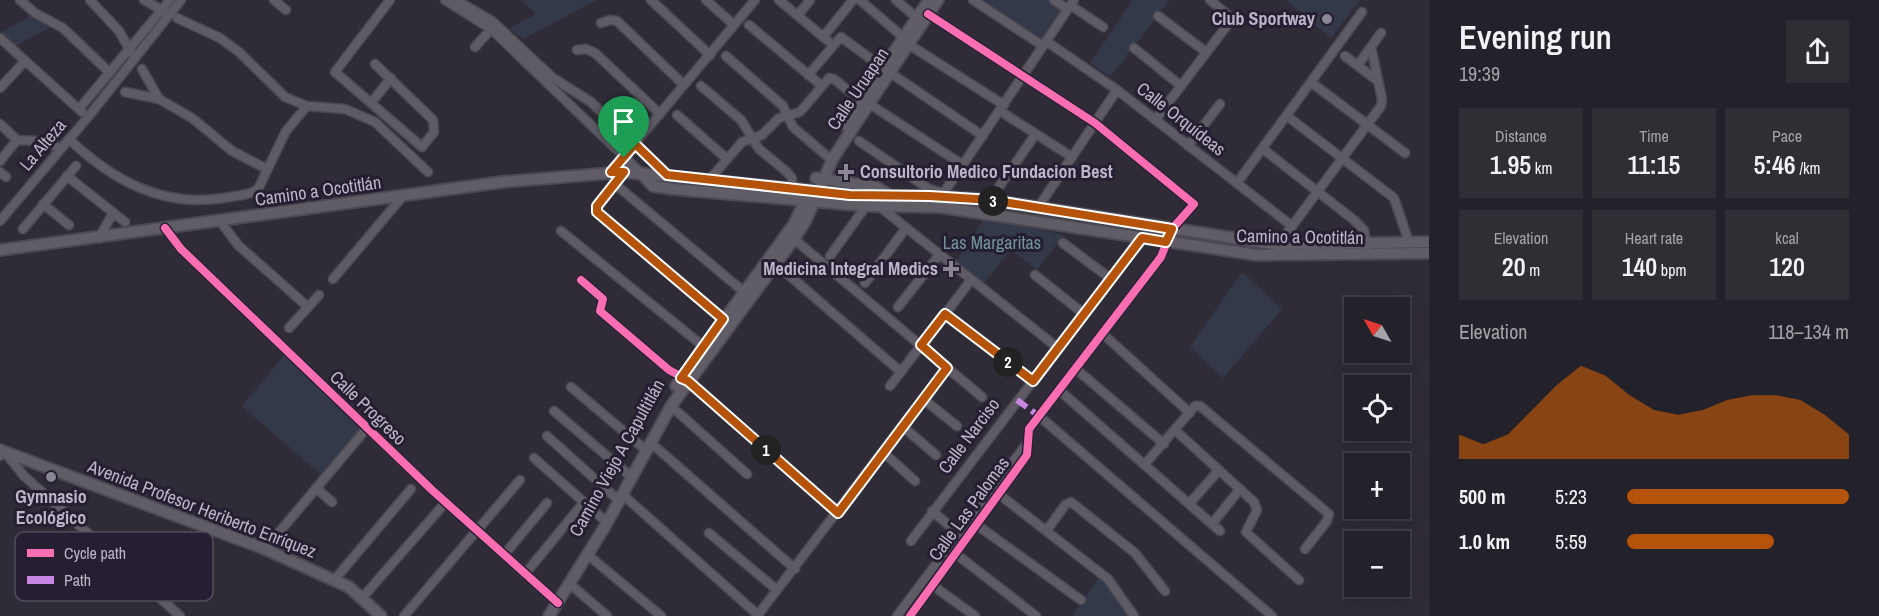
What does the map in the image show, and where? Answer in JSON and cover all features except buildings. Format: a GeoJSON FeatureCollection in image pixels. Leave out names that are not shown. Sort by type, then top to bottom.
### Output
{"type":"FeatureCollection","features":[{"type":"Feature","properties":{"kind":"main road","name":"Calle Uruapan"},"geometry":{"type":"LineString","coordinates":[[812,196],[827,156],[906,41],[929,0]]}},
{"type":"Feature","properties":{"kind":"main road","name":"Calle Uruapan"},"geometry":{"type":"LineString","coordinates":[[922,15],[938,0]]}},
{"type":"Feature","properties":{"kind":"main road","name":"Calle Uruapan"},"geometry":{"type":"LineString","coordinates":[[819,179],[865,102]]}},
{"type":"Feature","properties":{"kind":"main road","name":"Camino a Ocotitlán"},"geometry":{"type":"LineString","coordinates":[[0,250],[502,182],[611,172],[667,175],[792,188],[812,196],[866,206],[880,207],[942,199],[1142,238],[1257,255],[1367,250],[1409,242],[1429,242]]}},
{"type":"Feature","properties":{"kind":"main road","name":"Camino a Ocotitlán"},"geometry":{"type":"LineString","coordinates":[[640,173],[656,187],[812,196],[991,200],[1278,245],[1429,253]]}},
{"type":"Feature","properties":{"kind":"main road"},"geometry":{"type":"LineString","coordinates":[[819,179],[876,188],[893,197]]}},
{"type":"Feature","properties":{"kind":"main road","name":"Camino Viejo A Capultitlán"},"geometry":{"type":"LineString","coordinates":[[549,615],[555,601],[618,496],[627,473],[671,406],[684,379],[776,264],[794,238],[812,196]]}},
{"type":"Feature","properties":{"kind":"main road","name":"Camino Viejo A Capultitlán"},"geometry":{"type":"LineString","coordinates":[[555,601],[570,584],[588,555],[646,444],[703,346],[794,224],[812,196]]}},
{"type":"Feature","properties":{"kind":"main road","name":"Avenida Profesor Heriberto Enríquez"},"geometry":{"type":"LineString","coordinates":[[1,452],[265,549],[335,579],[362,598],[381,616]]}},
{"type":"Feature","properties":{"kind":"street"},"geometry":{"type":"LineString","coordinates":[[20,0],[35,13],[63,28],[110,73]]}},
{"type":"Feature","properties":{"kind":"street"},"geometry":{"type":"LineString","coordinates":[[90,0],[119,31],[135,58]]}},
{"type":"Feature","properties":{"kind":"street"},"geometry":{"type":"LineString","coordinates":[[144,0],[220,38],[253,63],[285,97],[307,106],[345,109],[365,116],[382,127],[428,172]]}},
{"type":"Feature","properties":{"kind":"street"},"geometry":{"type":"LineString","coordinates":[[170,0],[170,15]]}},
{"type":"Feature","properties":{"kind":"street"},"geometry":{"type":"LineString","coordinates":[[79,110],[130,50],[170,15],[181,0]]}},
{"type":"Feature","properties":{"kind":"street"},"geometry":{"type":"LineString","coordinates":[[274,0],[286,10]]}},
{"type":"Feature","properties":{"kind":"street"},"geometry":{"type":"LineString","coordinates":[[445,0],[493,27],[640,173]]}},
{"type":"Feature","properties":{"kind":"street"},"geometry":{"type":"LineString","coordinates":[[456,0],[493,27],[553,78],[591,102],[667,175]]}},
{"type":"Feature","properties":{"kind":"street"},"geometry":{"type":"LineString","coordinates":[[651,0],[710,55]]}},
{"type":"Feature","properties":{"kind":"street"},"geometry":{"type":"LineString","coordinates":[[706,0],[735,25]]}},
{"type":"Feature","properties":{"kind":"street"},"geometry":{"type":"LineString","coordinates":[[611,172],[755,0]]}},
{"type":"Feature","properties":{"kind":"street"},"geometry":{"type":"LineString","coordinates":[[779,0],[833,45]]}},
{"type":"Feature","properties":{"kind":"street"},"geometry":{"type":"LineString","coordinates":[[798,15],[810,0]]}},
{"type":"Feature","properties":{"kind":"street"},"geometry":{"type":"LineString","coordinates":[[823,37],[853,0]]}},
{"type":"Feature","properties":{"kind":"street"},"geometry":{"type":"LineString","coordinates":[[860,0],[906,41],[1002,108],[1035,135],[1072,157]]}},
{"type":"Feature","properties":{"kind":"street"},"geometry":{"type":"LineString","coordinates":[[896,0],[1023,76],[1095,123],[1193,202],[1194,207],[1172,229]]}},
{"type":"Feature","properties":{"kind":"street"},"geometry":{"type":"LineString","coordinates":[[904,0],[922,15]]}},
{"type":"Feature","properties":{"kind":"street","name":"Calle Orquídeas"},"geometry":{"type":"LineString","coordinates":[[973,0],[1117,90],[1292,226]]}},
{"type":"Feature","properties":{"kind":"street"},"geometry":{"type":"LineString","coordinates":[[1054,0],[1070,5],[1103,27]]}},
{"type":"Feature","properties":{"kind":"street"},"geometry":{"type":"LineString","coordinates":[[1155,120],[1230,20],[1223,4],[1210,0]]}},
{"type":"Feature","properties":{"kind":"street"},"geometry":{"type":"LineString","coordinates":[[375,64],[414,99],[433,120],[434,132],[421,147],[335,70],[388,1]]}},
{"type":"Feature","properties":{"kind":"street"},"geometry":{"type":"LineString","coordinates":[[859,141],[942,199],[1070,5]]}},
{"type":"Feature","properties":{"kind":"street"},"geometry":{"type":"LineString","coordinates":[[1237,183],[1362,12]]}},
{"type":"Feature","properties":{"kind":"street","name":"La Alteza"},"geometry":{"type":"LineString","coordinates":[[1,217],[88,117],[170,15]]}},
{"type":"Feature","properties":{"kind":"street"},"geometry":{"type":"LineString","coordinates":[[1158,16],[1206,52]]}},
{"type":"Feature","properties":{"kind":"street"},"geometry":{"type":"LineString","coordinates":[[601,23],[610,20],[617,21],[684,85]]}},
{"type":"Feature","properties":{"kind":"street"},"geometry":{"type":"LineString","coordinates":[[749,25],[822,87]]}},
{"type":"Feature","properties":{"kind":"street"},"geometry":{"type":"LineString","coordinates":[[475,47],[493,27]]}},
{"type":"Feature","properties":{"kind":"street"},"geometry":{"type":"LineString","coordinates":[[1358,65],[1381,33]]}},
{"type":"Feature","properties":{"kind":"street"},"geometry":{"type":"LineString","coordinates":[[808,75],[839,38],[844,37],[886,70],[983,136]]}},
{"type":"Feature","properties":{"kind":"street"},"geometry":{"type":"LineString","coordinates":[[0,38],[88,117]]}},
{"type":"Feature","properties":{"kind":"street"},"geometry":{"type":"LineString","coordinates":[[1278,245],[1369,125],[1382,104],[1371,47]]}},
{"type":"Feature","properties":{"kind":"street"},"geometry":{"type":"LineString","coordinates":[[1134,48],[1181,86]]}},
{"type":"Feature","properties":{"kind":"street"},"geometry":{"type":"LineString","coordinates":[[577,50],[586,49],[595,53],[660,114]]}},
{"type":"Feature","properties":{"kind":"street"},"geometry":{"type":"LineString","coordinates":[[726,56],[783,106],[793,127],[827,156]]}},
{"type":"Feature","properties":{"kind":"street"},"geometry":{"type":"LineString","coordinates":[[1346,56],[1379,81]]}},
{"type":"Feature","properties":{"kind":"street"},"geometry":{"type":"LineString","coordinates":[[0,88],[25,61]]}},
{"type":"Feature","properties":{"kind":"street"},"geometry":{"type":"LineString","coordinates":[[142,69],[159,99]]}},
{"type":"Feature","properties":{"kind":"street"},"geometry":{"type":"LineString","coordinates":[[371,103],[391,78]]}},
{"type":"Feature","properties":{"kind":"street"},"geometry":{"type":"LineString","coordinates":[[710,179],[742,142],[764,134],[779,118],[789,117],[804,108],[827,79],[832,78],[963,165]]}},
{"type":"Feature","properties":{"kind":"street"},"geometry":{"type":"LineString","coordinates":[[1312,83],[1405,153]]}},
{"type":"Feature","properties":{"kind":"street"},"geometry":{"type":"LineString","coordinates":[[701,86],[741,120],[759,149],[790,176],[792,188]]}},
{"type":"Feature","properties":{"kind":"street"},"geometry":{"type":"LineString","coordinates":[[1037,208],[1117,90]]}},
{"type":"Feature","properties":{"kind":"street"},"geometry":{"type":"LineString","coordinates":[[125,92],[159,99],[192,118],[232,151],[267,169]]}},
{"type":"Feature","properties":{"kind":"street"},"geometry":{"type":"LineString","coordinates":[[1188,146],[1220,104]]}},
{"type":"Feature","properties":{"kind":"street"},"geometry":{"type":"LineString","coordinates":[[69,139],[109,173],[161,196],[217,199],[253,192],[260,186],[286,131],[307,106]]}},
{"type":"Feature","properties":{"kind":"street"},"geometry":{"type":"LineString","coordinates":[[677,115],[726,158]]}},
{"type":"Feature","properties":{"kind":"street"},"geometry":{"type":"LineString","coordinates":[[1287,116],[1394,198],[1409,242]]}},
{"type":"Feature","properties":{"kind":"street"},"geometry":{"type":"LineString","coordinates":[[0,124],[17,140],[38,141],[62,148]]}},
{"type":"Feature","properties":{"kind":"street"},"geometry":{"type":"LineString","coordinates":[[999,188],[1035,135]]}},
{"type":"Feature","properties":{"kind":"street"},"geometry":{"type":"LineString","coordinates":[[0,161],[17,140]]}},
{"type":"Feature","properties":{"kind":"street"},"geometry":{"type":"LineString","coordinates":[[1263,149],[1358,223],[1364,231],[1367,250]]}},
{"type":"Feature","properties":{"kind":"street"},"geometry":{"type":"LineString","coordinates":[[23,228],[76,166]]}},
{"type":"Feature","properties":{"kind":"street"},"geometry":{"type":"LineString","coordinates":[[624,172],[597,206],[597,212],[723,319]]}},
{"type":"Feature","properties":{"kind":"street"},"geometry":{"type":"LineString","coordinates":[[67,176],[124,222]]}},
{"type":"Feature","properties":{"kind":"street"},"geometry":{"type":"LineString","coordinates":[[615,184],[744,291]]}},
{"type":"Feature","properties":{"kind":"street"},"geometry":{"type":"LineString","coordinates":[[333,279],[402,197]]}},
{"type":"Feature","properties":{"kind":"street"},"geometry":{"type":"LineString","coordinates":[[44,204],[69,225]]}},
{"type":"Feature","properties":{"kind":"street"},"geometry":{"type":"LineString","coordinates":[[830,256],[866,206]]}},
{"type":"Feature","properties":{"kind":"street"},"geometry":{"type":"LineString","coordinates":[[880,207],[1058,348]]}},
{"type":"Feature","properties":{"kind":"street"},"geometry":{"type":"LineString","coordinates":[[99,238],[113,213]]}},
{"type":"Feature","properties":{"kind":"street"},"geometry":{"type":"LineString","coordinates":[[220,221],[237,245],[308,307]]}},
{"type":"Feature","properties":{"kind":"street","name":"Calle Progreso"},"geometry":{"type":"LineString","coordinates":[[165,228],[181,249],[367,428],[555,601]]}},
{"type":"Feature","properties":{"kind":"street"},"geometry":{"type":"LineString","coordinates":[[865,283],[906,228]]}},
{"type":"Feature","properties":{"kind":"street","name":"Calle Las Palomas"},"geometry":{"type":"LineString","coordinates":[[914,615],[932,585],[1000,495],[1027,455],[1029,429],[1161,257],[1172,229]]}},
{"type":"Feature","properties":{"kind":"street"},"geometry":{"type":"LineString","coordinates":[[561,231],[703,346]]}},
{"type":"Feature","properties":{"kind":"street"},"geometry":{"type":"LineString","coordinates":[[794,238],[982,397]]}},
{"type":"Feature","properties":{"kind":"street","name":"Calle Narciso"},"geometry":{"type":"LineString","coordinates":[[911,541],[1142,238]]}},
{"type":"Feature","properties":{"kind":"street"},"geometry":{"type":"LineString","coordinates":[[1063,243],[1111,279]]}},
{"type":"Feature","properties":{"kind":"street"},"geometry":{"type":"LineString","coordinates":[[898,307],[940,254]]}},
{"type":"Feature","properties":{"kind":"street"},"geometry":{"type":"LineString","coordinates":[[776,264],[901,372]]}},
{"type":"Feature","properties":{"kind":"street"},"geometry":{"type":"LineString","coordinates":[[1035,275],[1084,314]]}},
{"type":"Feature","properties":{"kind":"street"},"geometry":{"type":"LineString","coordinates":[[580,280],[603,299],[600,311],[684,379],[838,513]]}},
{"type":"Feature","properties":{"kind":"street"},"geometry":{"type":"LineString","coordinates":[[890,386],[971,280]]}},
{"type":"Feature","properties":{"kind":"street"},"geometry":{"type":"LineString","coordinates":[[289,328],[319,295]]}},
{"type":"Feature","properties":{"kind":"street"},"geometry":{"type":"LineString","coordinates":[[945,314],[1033,381]]}},
{"type":"Feature","properties":{"kind":"street"},"geometry":{"type":"LineString","coordinates":[[1103,334],[1190,413]]}},
{"type":"Feature","properties":{"kind":"street"},"geometry":{"type":"LineString","coordinates":[[547,436],[758,616],[947,368]]}},
{"type":"Feature","properties":{"kind":"street"},"geometry":{"type":"LineString","coordinates":[[1076,369],[1164,444]]}},
{"type":"Feature","properties":{"kind":"street"},"geometry":{"type":"LineString","coordinates":[[571,387],[646,444],[795,568]]}},
{"type":"Feature","properties":{"kind":"street"},"geometry":{"type":"LineString","coordinates":[[1059,390],[1220,531]]}},
{"type":"Feature","properties":{"kind":"street"},"geometry":{"type":"LineString","coordinates":[[923,399],[957,426]]}},
{"type":"Feature","properties":{"kind":"street"},"geometry":{"type":"LineString","coordinates":[[671,406],[747,474]]}},
{"type":"Feature","properties":{"kind":"street"},"geometry":{"type":"LineString","coordinates":[[1145,464],[1176,431],[1195,406],[1200,406],[1327,512],[1327,521],[1305,549]]}},
{"type":"Feature","properties":{"kind":"street"},"geometry":{"type":"LineString","coordinates":[[554,411],[627,473]]}},
{"type":"Feature","properties":{"kind":"street"},"geometry":{"type":"LineString","coordinates":[[1039,416],[1272,616]]}},
{"type":"Feature","properties":{"kind":"street"},"geometry":{"type":"LineString","coordinates":[[902,426],[936,455]]}},
{"type":"Feature","properties":{"kind":"street"},"geometry":{"type":"LineString","coordinates":[[265,549],[367,428]]}},
{"type":"Feature","properties":{"kind":"street"},"geometry":{"type":"LineString","coordinates":[[1176,431],[1254,502],[1257,510],[1246,528],[1247,534],[1299,580]]}},
{"type":"Feature","properties":{"kind":"street","name":"Calle Las Palomas"},"geometry":{"type":"LineString","coordinates":[[897,616],[1028,442]]}},
{"type":"Feature","properties":{"kind":"street"},"geometry":{"type":"LineString","coordinates":[[1,452],[86,532]]}},
{"type":"Feature","properties":{"kind":"street"},"geometry":{"type":"LineString","coordinates":[[883,452],[915,481]]}},
{"type":"Feature","properties":{"kind":"street"},"geometry":{"type":"LineString","coordinates":[[534,458],[603,519]]}},
{"type":"Feature","properties":{"kind":"street"},"geometry":{"type":"LineString","coordinates":[[1189,504],[1219,470]]}},
{"type":"Feature","properties":{"kind":"street"},"geometry":{"type":"LineString","coordinates":[[404,616],[520,480]]}},
{"type":"Feature","properties":{"kind":"street"},"geometry":{"type":"LineString","coordinates":[[316,488],[332,502]]}},
{"type":"Feature","properties":{"kind":"street"},"geometry":{"type":"LineString","coordinates":[[335,579],[411,489]]}},
{"type":"Feature","properties":{"kind":"street"},"geometry":{"type":"LineString","coordinates":[[1212,524],[1240,489]]}},
{"type":"Feature","properties":{"kind":"street"},"geometry":{"type":"LineString","coordinates":[[1000,495],[1111,582],[1134,616]]}},
{"type":"Feature","properties":{"kind":"street"},"geometry":{"type":"LineString","coordinates":[[362,598],[446,502]]}},
{"type":"Feature","properties":{"kind":"street"},"geometry":{"type":"LineString","coordinates":[[525,574],[584,502]]}},
{"type":"Feature","properties":{"kind":"street"},"geometry":{"type":"LineString","coordinates":[[1047,530],[1065,505],[1071,502],[1135,553],[1165,591]]}},
{"type":"Feature","properties":{"kind":"street"},"geometry":{"type":"LineString","coordinates":[[504,555],[547,503]]}},
{"type":"Feature","properties":{"kind":"street"},"geometry":{"type":"LineString","coordinates":[[932,511],[958,533]]}},
{"type":"Feature","properties":{"kind":"street"},"geometry":{"type":"LineString","coordinates":[[977,525],[1081,600]]}},
{"type":"Feature","properties":{"kind":"street"},"geometry":{"type":"LineString","coordinates":[[709,533],[777,590]]}},
{"type":"Feature","properties":{"kind":"street"},"geometry":{"type":"LineString","coordinates":[[956,554],[1036,616]]}},
{"type":"Feature","properties":{"kind":"street"},"geometry":{"type":"LineString","coordinates":[[588,555],[661,616]]}},
{"type":"Feature","properties":{"kind":"street"},"geometry":{"type":"LineString","coordinates":[[570,584],[607,616]]}},
{"type":"Feature","properties":{"kind":"street"},"geometry":{"type":"LineString","coordinates":[[932,585],[975,616]]}},
{"type":"Feature","properties":{"kind":"street"},"geometry":{"type":"LineString","coordinates":[[163,601],[180,616]]}},
{"type":"Feature","properties":{"kind":"green space"},"geometry":{"type":"Polygon","coordinates":[[[521,0],[597,0],[523,39],[509,29],[536,14],[521,0]]]}},
{"type":"Feature","properties":{"kind":"green space"},"geometry":{"type":"Polygon","coordinates":[[[980,0],[1048,0],[1063,10],[1042,41],[980,0]]]}},
{"type":"Feature","properties":{"kind":"green space"},"geometry":{"type":"Polygon","coordinates":[[[1133,0],[1170,0],[1110,77],[1090,63],[1133,0]]]}},
{"type":"Feature","properties":{"kind":"green space","name":"Club Sportway"},"geometry":{"type":"Polygon","coordinates":[[[1286,0],[1360,0],[1331,38],[1286,0]]]}},
{"type":"Feature","properties":{"kind":"green space"},"geometry":{"type":"Polygon","coordinates":[[[30,16],[44,19],[51,27],[15,46],[0,33],[30,16]]]}},
{"type":"Feature","properties":{"kind":"green space","name":"Las Margaritas"},"geometry":{"type":"Polygon","coordinates":[[[985,218],[1064,235],[1037,270],[1011,250],[983,284],[956,261],[985,218]]]}},
{"type":"Feature","properties":{"kind":"green space"},"geometry":{"type":"Polygon","coordinates":[[[1242,272],[1282,309],[1223,378],[1190,347],[1242,272]]]}},
{"type":"Feature","properties":{"kind":"green space"},"geometry":{"type":"Polygon","coordinates":[[[286,353],[361,428],[321,475],[242,406],[286,353]]]}},
{"type":"Feature","properties":{"kind":"green space"},"geometry":{"type":"Polygon","coordinates":[[[1100,576],[1111,582],[1130,616],[1072,616],[1100,576]]]}},
{"type":"Feature","properties":{"kind":"marked path"},"geometry":{"type":"LineString","coordinates":[[1017,400],[1039,416]]}},
{"type":"Feature","properties":{"kind":"cycle path"},"geometry":{"type":"LineString","coordinates":[[910,616],[1027,455],[1029,429],[1161,257],[1172,229],[1194,204],[1095,123],[928,14]]}},
{"type":"Feature","properties":{"kind":"cycle path"},"geometry":{"type":"LineString","coordinates":[[165,228],[181,249],[432,490],[558,603]]}},
{"type":"Feature","properties":{"kind":"cycle path"},"geometry":{"type":"LineString","coordinates":[[581,280],[603,299],[600,311],[669,370],[688,380],[838,513]]}},
{"type":"Feature","properties":{"kind":"place","name":"Club Sportway"},"geometry":{"type":"Point","coordinates":[1327,19]}},
{"type":"Feature","properties":{"kind":"place","name":"Consultorio Medico Fundacion Best"},"geometry":{"type":"Point","coordinates":[846,172]}},
{"type":"Feature","properties":{"kind":"place","name":"Medicina Integral Medics"},"geometry":{"type":"Point","coordinates":[951,269]}},
{"type":"Feature","properties":{"kind":"place","name":"Gymnasio Ecológico"},"geometry":{"type":"Point","coordinates":[51,477]}},
{"type":"Feature","properties":{"kind":"route"},"geometry":{"type":"LineString","coordinates":[[635,144],[667,175],[850,195],[930,196],[991,200],[1172,229],[1166,242],[1142,238],[1033,381],[945,314],[921,345],[947,368],[838,513],[688,381],[681,378],[723,319],[597,212],[597,206],[624,172],[611,172],[624,158],[635,144]]}}]}
